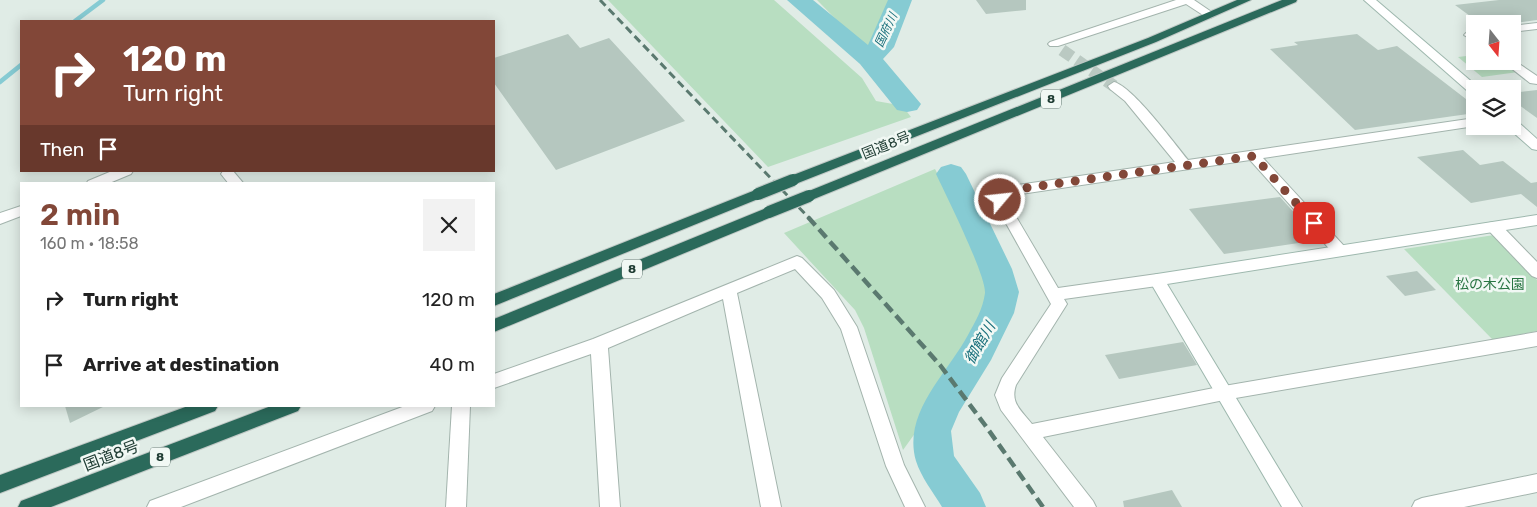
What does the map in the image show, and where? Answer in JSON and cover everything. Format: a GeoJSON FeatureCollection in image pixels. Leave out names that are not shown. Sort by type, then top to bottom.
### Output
{"type":"FeatureCollection","features":[{"type":"Feature","properties":{"kind":"highway","name":"国道8号"},"geometry":{"type":"LineString","coordinates":[[495,300],[793,180],[1143,44],[1246,0]]}},
{"type":"Feature","properties":{"kind":"highway","name":"国道8号"},"geometry":{"type":"LineString","coordinates":[[495,326],[769,212],[1292,0]]}},
{"type":"Feature","properties":{"kind":"highway","name":"国道8号"},"geometry":{"type":"LineString","coordinates":[[0,484],[206,407]]}},
{"type":"Feature","properties":{"kind":"highway","name":"国道8号"},"geometry":{"type":"LineString","coordinates":[[28,507],[289,407]]}},
{"type":"Feature","properties":{"kind":"street"},"geometry":{"type":"LineString","coordinates":[[1062,50],[1054,44],[1187,0],[1210,15]]}},
{"type":"Feature","properties":{"kind":"street"},"geometry":{"type":"LineString","coordinates":[[1369,0],[1466,83]]}},
{"type":"Feature","properties":{"kind":"street"},"geometry":{"type":"LineString","coordinates":[[1521,28],[1537,26]]}},
{"type":"Feature","properties":{"kind":"street"},"geometry":{"type":"LineString","coordinates":[[1520,70],[1534,80],[1537,80]]}},
{"type":"Feature","properties":{"kind":"street"},"geometry":{"type":"LineString","coordinates":[[1114,86],[1129,98],[1185,166]]}},
{"type":"Feature","properties":{"kind":"street"},"geometry":{"type":"LineString","coordinates":[[1086,507],[1007,405],[1004,395],[1008,383],[1059,304],[1001,203],[1002,194],[1011,190],[1254,156],[1466,123]]}},
{"type":"Feature","properties":{"kind":"street"},"geometry":{"type":"LineString","coordinates":[[1521,132],[1537,146]]}},
{"type":"Feature","properties":{"kind":"street"},"geometry":{"type":"LineString","coordinates":[[1254,156],[1339,250]]}},
{"type":"Feature","properties":{"kind":"street"},"geometry":{"type":"LineString","coordinates":[[98,182],[123,172]]}},
{"type":"Feature","properties":{"kind":"street"},"geometry":{"type":"LineString","coordinates":[[0,219],[20,211]]}},
{"type":"Feature","properties":{"kind":"street"},"geometry":{"type":"LineString","coordinates":[[1054,294],[1157,280],[1537,220]]}},
{"type":"Feature","properties":{"kind":"street"},"geometry":{"type":"LineString","coordinates":[[1494,227],[1537,272]]}},
{"type":"Feature","properties":{"kind":"street"},"geometry":{"type":"LineString","coordinates":[[495,381],[599,344],[797,262],[828,294],[840,310],[849,327],[895,466],[915,507]]}},
{"type":"Feature","properties":{"kind":"street"},"geometry":{"type":"LineString","coordinates":[[1157,280],[1292,507]]}},
{"type":"Feature","properties":{"kind":"street"},"geometry":{"type":"LineString","coordinates":[[728,290],[771,507]]}},
{"type":"Feature","properties":{"kind":"street"},"geometry":{"type":"LineString","coordinates":[[1029,432],[1224,393],[1537,339]]}},
{"type":"Feature","properties":{"kind":"street"},"geometry":{"type":"LineString","coordinates":[[599,344],[610,507]]}},
{"type":"Feature","properties":{"kind":"street"},"geometry":{"type":"LineString","coordinates":[[157,507],[423,407]]}},
{"type":"Feature","properties":{"kind":"street"},"geometry":{"type":"LineString","coordinates":[[456,507],[461,407]]}},
{"type":"Feature","properties":{"kind":"street"},"geometry":{"type":"LineString","coordinates":[[1422,507],[1537,483]]}},
{"type":"Feature","properties":{"kind":"green space"},"geometry":{"type":"Polygon","coordinates":[[[608,0],[774,0],[862,78],[876,101],[901,104],[911,117],[768,167],[608,0]]]}},
{"type":"Feature","properties":{"kind":"green space"},"geometry":{"type":"Polygon","coordinates":[[[817,0],[893,0],[880,40],[876,45],[870,47],[859,43],[817,0]]]}},
{"type":"Feature","properties":{"kind":"green space"},"geometry":{"type":"Polygon","coordinates":[[[1466,56],[1466,64],[1458,57],[1466,56]]]}},
{"type":"Feature","properties":{"kind":"green space"},"geometry":{"type":"Polygon","coordinates":[[[1474,70],[1515,70],[1518,72],[1482,77],[1474,70]]]}},
{"type":"Feature","properties":{"kind":"green space"},"geometry":{"type":"Polygon","coordinates":[[[935,169],[969,235],[990,287],[983,318],[926,418],[903,450],[864,328],[855,310],[784,233],[935,169]]]}},
{"type":"Feature","properties":{"kind":"green space","name":"松の木公園"},"geometry":{"type":"Polygon","coordinates":[[[1494,235],[1537,280],[1537,331],[1493,340],[1404,249],[1494,235]]]}},
{"type":"Feature","properties":{"kind":"building"},"geometry":{"type":"Polygon","coordinates":[[[976,0],[1026,0],[1026,10],[986,14],[976,0]]]}},
{"type":"Feature","properties":{"kind":"building"},"geometry":{"type":"Polygon","coordinates":[[[1499,0],[1537,0],[1537,20],[1521,22],[1521,15],[1469,15],[1455,5],[1499,0]]]}},
{"type":"Feature","properties":{"kind":"building"},"geometry":{"type":"Polygon","coordinates":[[[568,34],[580,48],[609,38],[685,121],[556,170],[495,84],[495,58],[568,34]]]}},
{"type":"Feature","properties":{"kind":"building"},"geometry":{"type":"Polygon","coordinates":[[[1357,34],[1378,50],[1397,46],[1466,99],[1466,114],[1355,130],[1270,49],[1298,45],[1294,42],[1357,34]]]}},
{"type":"Feature","properties":{"kind":"building"},"geometry":{"type":"Polygon","coordinates":[[[1537,90],[1537,118],[1521,106],[1521,92],[1537,90]]]}},
{"type":"Feature","properties":{"kind":"building"},"geometry":{"type":"Polygon","coordinates":[[[1463,150],[1480,165],[1503,161],[1531,183],[1537,182],[1537,207],[1521,194],[1471,203],[1417,157],[1463,150]]]}},
{"type":"Feature","properties":{"kind":"building"},"geometry":{"type":"Polygon","coordinates":[[[1280,197],[1319,240],[1224,254],[1189,209],[1280,197]]]}},
{"type":"Feature","properties":{"kind":"building"},"geometry":{"type":"Polygon","coordinates":[[[1417,271],[1436,290],[1405,296],[1386,276],[1417,271]]]}},
{"type":"Feature","properties":{"kind":"building"},"geometry":{"type":"Polygon","coordinates":[[[1183,342],[1197,365],[1119,379],[1105,355],[1183,342]]]}},
{"type":"Feature","properties":{"kind":"building"},"geometry":{"type":"Polygon","coordinates":[[[65,407],[103,407],[70,423],[65,407]]]}},
{"type":"Feature","properties":{"kind":"building"},"geometry":{"type":"Polygon","coordinates":[[[1172,490],[1182,507],[1124,507],[1123,501],[1172,490]]]}},
{"type":"Feature","properties":{"kind":"waterway"},"geometry":{"type":"LineString","coordinates":[[76,20],[103,0]]}},
{"type":"Feature","properties":{"kind":"waterway","name":"御館川"},"geometry":{"type":"LineString","coordinates":[[799,0],[869,59]]}},
{"type":"Feature","properties":{"kind":"waterway","name":"国府川"},"geometry":{"type":"LineString","coordinates":[[869,59],[881,47],[900,0]]}},
{"type":"Feature","properties":{"kind":"waterway","name":"御館川"},"geometry":{"type":"LineString","coordinates":[[869,59],[907,104]]}},
{"type":"Feature","properties":{"kind":"waterway"},"geometry":{"type":"LineString","coordinates":[[0,82],[20,66]]}},
{"type":"Feature","properties":{"kind":"waterway","name":"御館川"},"geometry":{"type":"LineString","coordinates":[[951,174],[995,269],[1002,292],[997,313],[978,350],[943,405],[932,431],[932,445],[936,462],[965,507]]}},
{"type":"Feature","properties":{"kind":"tunnel"},"geometry":{"type":"LineString","coordinates":[[1062,50],[1114,86]]}},
{"type":"Feature","properties":{"kind":"railway"},"geometry":{"type":"LineString","coordinates":[[600,0],[809,218]]}},
{"type":"Feature","properties":{"kind":"railway"},"geometry":{"type":"LineString","coordinates":[[808,217],[940,365],[1043,507]]}},
{"type":"Feature","properties":{"kind":"route"},"geometry":{"type":"LineString","coordinates":[[1000,200],[1002,194],[1011,190],[1254,156],[1314,223]]}}]}
